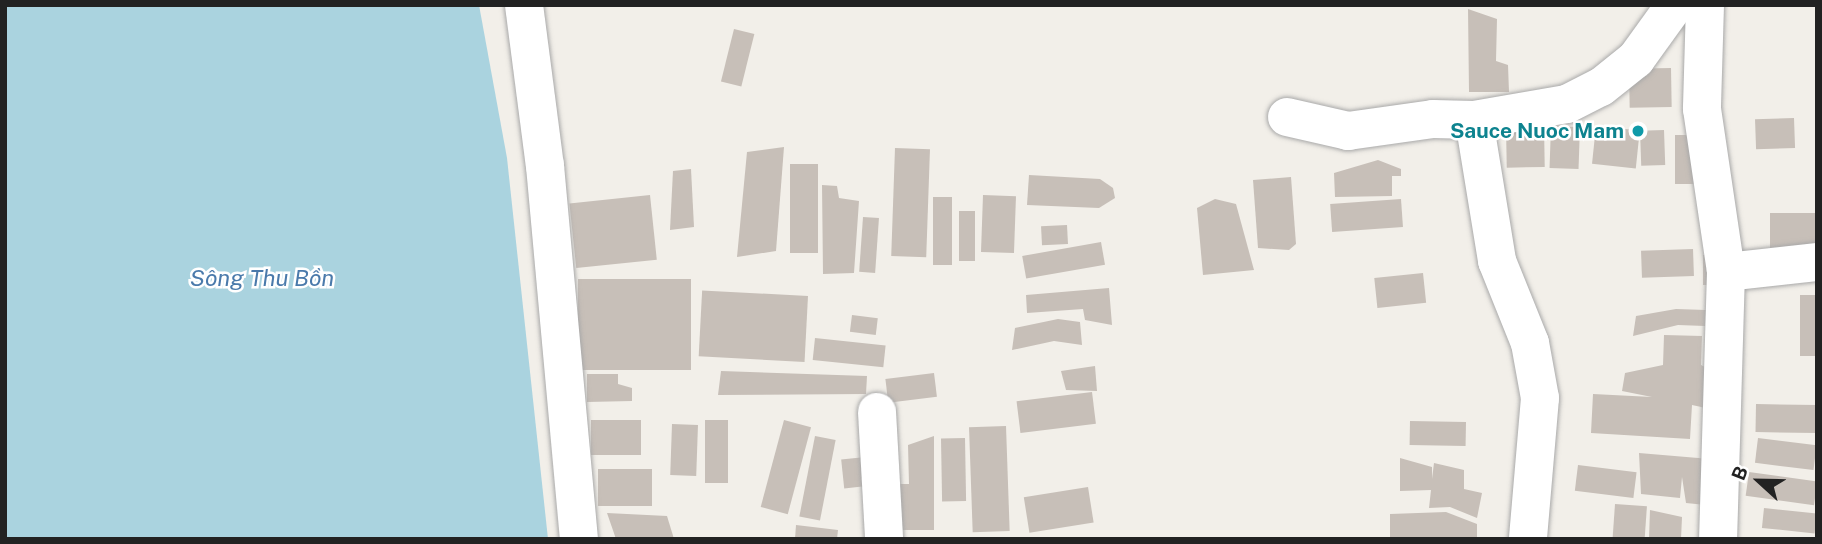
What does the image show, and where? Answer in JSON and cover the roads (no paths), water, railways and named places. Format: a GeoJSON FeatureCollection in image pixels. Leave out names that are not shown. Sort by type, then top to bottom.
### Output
{"type":"FeatureCollection","features":[{"type":"Feature","properties":{"kind":"street"},"geometry":{"type":"LineString","coordinates":[[524,5],[545,166],[579,539]]}},
{"type":"Feature","properties":{"kind":"street"},"geometry":{"type":"LineString","coordinates":[[1287,117],[1348,131],[1433,119],[1474,120],[1567,104],[1601,87],[1636,59],[1675,5]]}},
{"type":"Feature","properties":{"kind":"street"},"geometry":{"type":"LineString","coordinates":[[1705,5],[1702,109],[1726,272],[1718,539]]}},
{"type":"Feature","properties":{"kind":"street"},"geometry":{"type":"LineString","coordinates":[[1474,120],[1497,261],[1530,343],[1540,398],[1528,539]]}},
{"type":"Feature","properties":{"kind":"street"},"geometry":{"type":"LineString","coordinates":[[1726,272],[1817,262]]}},
{"type":"Feature","properties":{"kind":"street"},"geometry":{"type":"LineString","coordinates":[[877,412],[884,539]]}},
{"type":"Feature","properties":{"kind":"water","name":"Sông Thu Bồn"},"geometry":{"type":"Polygon","coordinates":[[[5,5],[479,5],[507,158],[548,539],[5,539],[5,5]]]}},
{"type":"Feature","properties":{"kind":"place","name":"Sauce Nuoc Mam"},"geometry":{"type":"Point","coordinates":[1638,131]}}]}
